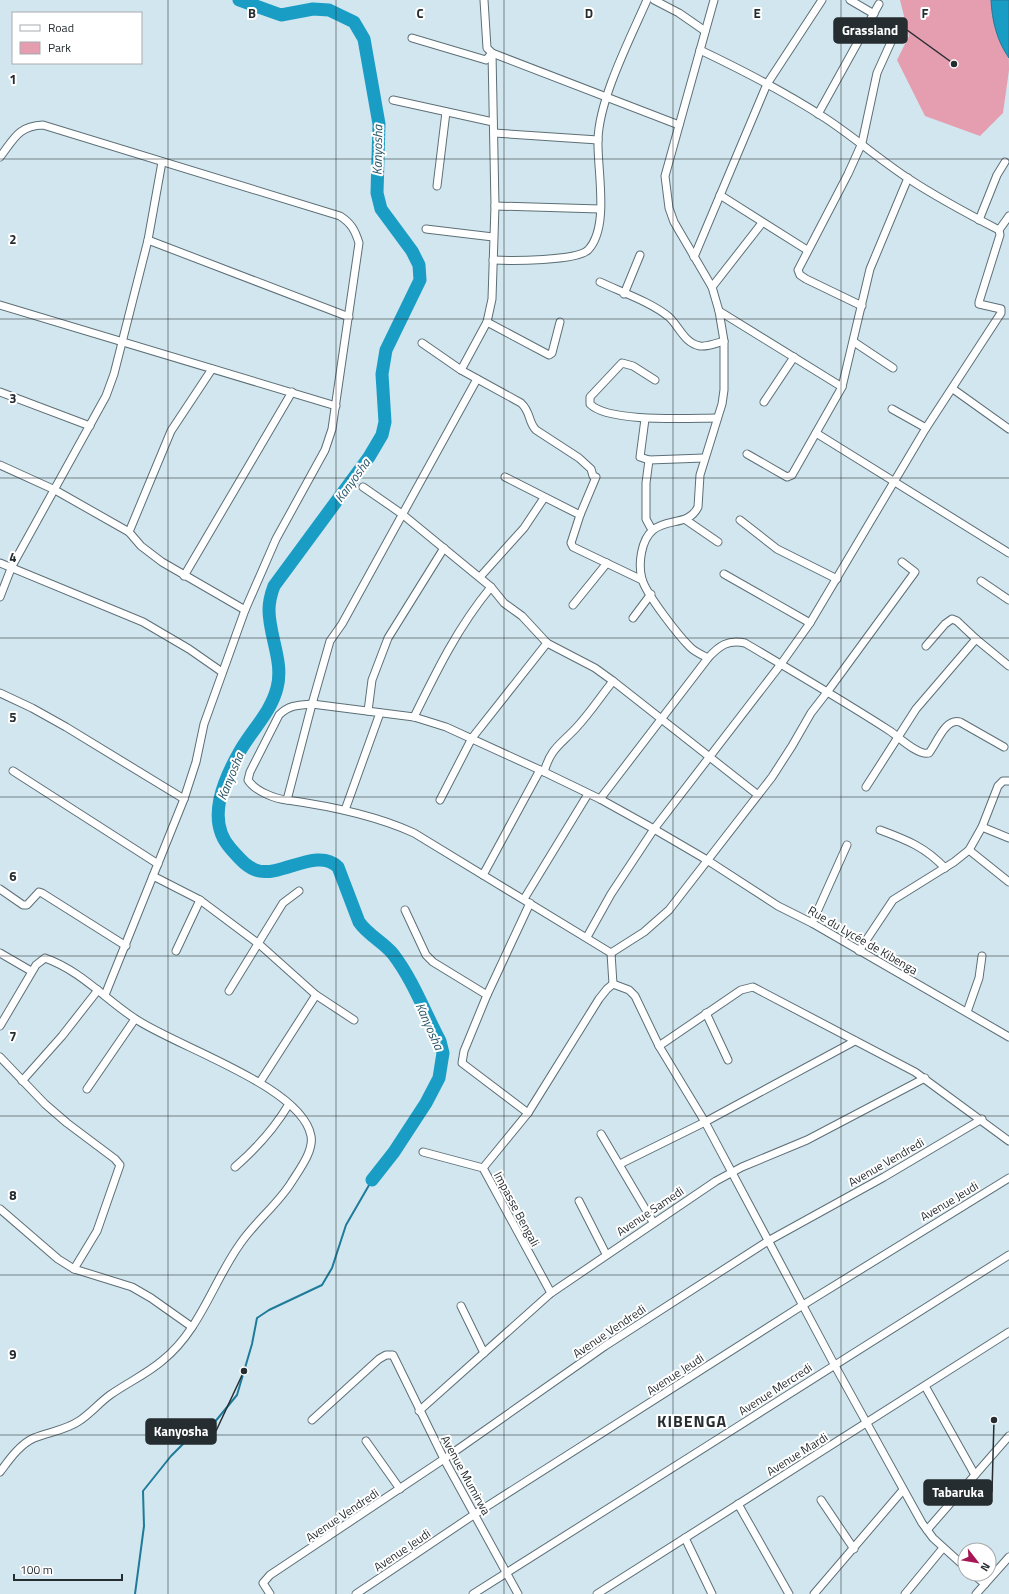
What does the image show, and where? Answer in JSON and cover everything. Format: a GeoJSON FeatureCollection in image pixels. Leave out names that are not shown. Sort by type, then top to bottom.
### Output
{"type":"FeatureCollection","features":[{"type":"Feature","properties":{"kind":"street"},"geometry":{"type":"LineString","coordinates":[[484,0],[487,48],[492,53],[679,125]]}},
{"type":"Feature","properties":{"kind":"street"},"geometry":{"type":"LineString","coordinates":[[493,260],[574,257],[587,251],[595,241],[599,231],[601,180],[598,140],[606,98],[647,0]]}},
{"type":"Feature","properties":{"kind":"street"},"geometry":{"type":"LineString","coordinates":[[654,0],[680,13],[705,31]]}},
{"type":"Feature","properties":{"kind":"street"},"geometry":{"type":"LineString","coordinates":[[708,658],[686,643],[642,580],[640,567],[642,554],[652,530],[663,525],[686,520],[696,512],[698,507],[700,475],[724,390],[724,342],[719,311],[712,287],[674,222],[668,208],[665,176],[714,0]]}},
{"type":"Feature","properties":{"kind":"street"},"geometry":{"type":"LineString","coordinates":[[694,257],[767,84],[822,0]]}},
{"type":"Feature","properties":{"kind":"street"},"geometry":{"type":"LineString","coordinates":[[850,0],[874,14]]}},
{"type":"Feature","properties":{"kind":"street"},"geometry":{"type":"LineString","coordinates":[[818,114],[879,4]]}},
{"type":"Feature","properties":{"kind":"street"},"geometry":{"type":"LineString","coordinates":[[862,306],[800,275],[798,270],[807,250],[848,174],[862,143],[877,73],[896,30]]}},
{"type":"Feature","properties":{"kind":"street"},"geometry":{"type":"LineString","coordinates":[[412,38],[486,60],[492,53]]}},
{"type":"Feature","properties":{"kind":"street"},"geometry":{"type":"LineString","coordinates":[[700,50],[767,84],[818,114],[862,143],[908,178],[979,220],[999,230]]}},
{"type":"Feature","properties":{"kind":"street"},"geometry":{"type":"LineString","coordinates":[[461,370],[487,322],[492,299],[495,206],[492,53]]}},
{"type":"Feature","properties":{"kind":"street"},"geometry":{"type":"LineString","coordinates":[[393,100],[493,122]]}},
{"type":"Feature","properties":{"kind":"street"},"geometry":{"type":"LineString","coordinates":[[436,186],[446,112]]}},
{"type":"Feature","properties":{"kind":"street"},"geometry":{"type":"LineString","coordinates":[[0,157],[23,130],[34,125],[43,124],[340,216],[349,222],[355,230],[359,243],[336,406],[332,429],[325,450],[276,539],[245,610],[204,724],[196,762],[184,799],[106,995]]}},
{"type":"Feature","properties":{"kind":"street"},"geometry":{"type":"LineString","coordinates":[[494,133],[598,140]]}},
{"type":"Feature","properties":{"kind":"street"},"geometry":{"type":"LineString","coordinates":[[0,597],[12,566],[106,396],[122,342],[148,240],[162,162]]}},
{"type":"Feature","properties":{"kind":"street"},"geometry":{"type":"LineString","coordinates":[[979,220],[1005,162]]}},
{"type":"Feature","properties":{"kind":"street"},"geometry":{"type":"LineString","coordinates":[[747,454],[790,477],[816,433],[842,387],[870,270],[908,178]]}},
{"type":"Feature","properties":{"kind":"street"},"geometry":{"type":"LineString","coordinates":[[720,195],[762,223],[807,250]]}},
{"type":"Feature","properties":{"kind":"street"},"geometry":{"type":"LineString","coordinates":[[495,206],[600,209]]}},
{"type":"Feature","properties":{"kind":"street"},"geometry":{"type":"LineString","coordinates":[[587,937],[612,894],[654,829],[781,664],[810,623],[838,579],[926,428],[953,389],[1001,313],[1001,309],[983,306],[979,302],[1000,235],[999,230],[1009,216]]}},
{"type":"Feature","properties":{"kind":"street"},"geometry":{"type":"LineString","coordinates":[[712,287],[762,223]]}},
{"type":"Feature","properties":{"kind":"street"},"geometry":{"type":"LineString","coordinates":[[426,229],[493,238]]}},
{"type":"Feature","properties":{"kind":"street"},"geometry":{"type":"LineString","coordinates":[[148,240],[349,317]]}},
{"type":"Feature","properties":{"kind":"street"},"geometry":{"type":"LineString","coordinates":[[624,294],[640,255]]}},
{"type":"Feature","properties":{"kind":"street"},"geometry":{"type":"LineString","coordinates":[[600,282],[668,316],[683,336],[700,346],[724,342]]}},
{"type":"Feature","properties":{"kind":"street"},"geometry":{"type":"LineString","coordinates":[[0,305],[336,406]]}},
{"type":"Feature","properties":{"kind":"street"},"geometry":{"type":"LineString","coordinates":[[719,311],[842,387]]}},
{"type":"Feature","properties":{"kind":"street"},"geometry":{"type":"LineString","coordinates":[[487,322],[549,355],[552,353],[560,322]]}},
{"type":"Feature","properties":{"kind":"street"},"geometry":{"type":"LineString","coordinates":[[854,342],[894,368]]}},
{"type":"Feature","properties":{"kind":"street"},"geometry":{"type":"LineString","coordinates":[[422,343],[461,370],[521,403],[529,411],[532,427],[579,458],[591,469],[593,476],[596,477],[580,515],[571,543],[573,547],[642,580]]}},
{"type":"Feature","properties":{"kind":"street"},"geometry":{"type":"LineString","coordinates":[[764,402],[794,358]]}},
{"type":"Feature","properties":{"kind":"street"},"geometry":{"type":"LineString","coordinates":[[655,380],[633,366],[622,363],[590,397],[589,401],[592,406],[610,413],[645,419],[717,418]]}},
{"type":"Feature","properties":{"kind":"street"},"geometry":{"type":"LineString","coordinates":[[129,532],[171,431],[212,369]]}},
{"type":"Feature","properties":{"kind":"street"},"geometry":{"type":"LineString","coordinates":[[477,379],[342,624],[330,641],[287,800],[345,810],[398,825],[414,833],[611,953]]}},
{"type":"Feature","properties":{"kind":"street"},"geometry":{"type":"LineString","coordinates":[[953,389],[1009,429]]}},
{"type":"Feature","properties":{"kind":"street"},"geometry":{"type":"LineString","coordinates":[[0,392],[90,426]]}},
{"type":"Feature","properties":{"kind":"street"},"geometry":{"type":"LineString","coordinates":[[184,576],[292,392]]}},
{"type":"Feature","properties":{"kind":"street"},"geometry":{"type":"LineString","coordinates":[[892,409],[926,428]]}},
{"type":"Feature","properties":{"kind":"street"},"geometry":{"type":"LineString","coordinates":[[645,419],[640,457],[649,460],[704,458]]}},
{"type":"Feature","properties":{"kind":"street"},"geometry":{"type":"LineString","coordinates":[[816,433],[1009,553]]}},
{"type":"Feature","properties":{"kind":"street"},"geometry":{"type":"LineString","coordinates":[[649,460],[646,483],[646,519],[652,530]]}},
{"type":"Feature","properties":{"kind":"street"},"geometry":{"type":"LineString","coordinates":[[0,465],[55,490],[129,532],[141,546],[157,558],[184,576],[245,610]]}},
{"type":"Feature","properties":{"kind":"street"},"geometry":{"type":"LineString","coordinates":[[505,477],[580,515]]}},
{"type":"Feature","properties":{"kind":"street"},"geometry":{"type":"LineString","coordinates":[[364,487],[402,514],[480,577],[491,587],[504,603],[522,616],[547,643],[590,665],[612,680],[758,795]]}},
{"type":"Feature","properties":{"kind":"street"},"geometry":{"type":"LineString","coordinates":[[480,577],[524,528],[544,498]]}},
{"type":"Feature","properties":{"kind":"street"},"geometry":{"type":"LineString","coordinates":[[686,520],[718,542]]}},
{"type":"Feature","properties":{"kind":"street"},"geometry":{"type":"LineString","coordinates":[[740,520],[777,549],[838,579]]}},
{"type":"Feature","properties":{"kind":"street"},"geometry":{"type":"LineString","coordinates":[[368,711],[372,680],[388,638],[444,548]]}},
{"type":"Feature","properties":{"kind":"street"},"geometry":{"type":"LineString","coordinates":[[611,953],[644,932],[668,910],[758,795],[783,761],[817,704],[915,572],[902,562]]}},
{"type":"Feature","properties":{"kind":"street"},"geometry":{"type":"LineString","coordinates":[[0,563],[12,566],[143,622],[189,649],[222,672]]}},
{"type":"Feature","properties":{"kind":"street"},"geometry":{"type":"LineString","coordinates":[[573,605],[607,563]]}},
{"type":"Feature","properties":{"kind":"street"},"geometry":{"type":"LineString","coordinates":[[724,574],[810,623]]}},
{"type":"Feature","properties":{"kind":"street"},"geometry":{"type":"LineString","coordinates":[[981,581],[1009,600]]}},
{"type":"Feature","properties":{"kind":"street"},"geometry":{"type":"LineString","coordinates":[[414,717],[434,674],[454,639],[472,610],[491,587]]}},
{"type":"Feature","properties":{"kind":"street"},"geometry":{"type":"LineString","coordinates":[[633,618],[651,594]]}},
{"type":"Feature","properties":{"kind":"street"},"geometry":{"type":"LineString","coordinates":[[926,646],[945,624],[952,619],[1009,666]]}},
{"type":"Feature","properties":{"kind":"street"},"geometry":{"type":"LineString","coordinates":[[866,787],[916,709],[976,640]]}},
{"type":"Feature","properties":{"kind":"street"},"geometry":{"type":"LineString","coordinates":[[600,799],[708,658],[719,647],[727,642],[737,641],[745,643],[828,691],[920,752],[927,754],[949,724],[954,721],[1004,747]]}},
{"type":"Feature","properties":{"kind":"street"},"geometry":{"type":"LineString","coordinates":[[440,800],[472,738],[547,643]]}},
{"type":"Feature","properties":{"kind":"street"},"geometry":{"type":"LineString","coordinates":[[483,875],[556,747],[576,728],[612,680]]}},
{"type":"Feature","properties":{"kind":"street"},"geometry":{"type":"LineString","coordinates":[[0,693],[32,708],[66,727],[184,799]]}},
{"type":"Feature","properties":{"kind":"street","name":"Rue du Lycée de Kibenga"},"geometry":{"type":"LineString","coordinates":[[287,800],[277,799],[256,787],[248,780],[250,772],[279,715],[286,708],[295,705],[312,704],[414,717],[446,726],[600,799],[707,860],[778,906],[812,923],[1009,1037]]}},
{"type":"Feature","properties":{"kind":"street"},"geometry":{"type":"LineString","coordinates":[[345,810],[380,713]]}},
{"type":"Feature","properties":{"kind":"street"},"geometry":{"type":"LineString","coordinates":[[13,771],[158,864]]}},
{"type":"Feature","properties":{"kind":"street"},"geometry":{"type":"LineString","coordinates":[[859,951],[893,900],[946,868],[969,850],[982,828],[998,786],[1003,781],[1009,781]]}},
{"type":"Feature","properties":{"kind":"street"},"geometry":{"type":"LineString","coordinates":[[528,1113],[462,1063],[464,1051],[527,901],[588,794]]}},
{"type":"Feature","properties":{"kind":"street"},"geometry":{"type":"LineString","coordinates":[[982,828],[1009,838]]}},
{"type":"Feature","properties":{"kind":"street"},"geometry":{"type":"LineString","coordinates":[[880,830],[916,844],[926,850],[946,868]]}},
{"type":"Feature","properties":{"kind":"street"},"geometry":{"type":"LineString","coordinates":[[812,923],[847,845]]}},
{"type":"Feature","properties":{"kind":"street"},"geometry":{"type":"LineString","coordinates":[[969,850],[1009,882]]}},
{"type":"Feature","properties":{"kind":"street"},"geometry":{"type":"LineString","coordinates":[[153,876],[200,900],[259,944],[316,995],[354,1020]]}},
{"type":"Feature","properties":{"kind":"street"},"geometry":{"type":"LineString","coordinates":[[0,889],[23,905],[27,905],[38,892],[42,893],[126,946]]}},
{"type":"Feature","properties":{"kind":"street"},"geometry":{"type":"LineString","coordinates":[[229,991],[283,904],[299,891]]}},
{"type":"Feature","properties":{"kind":"street"},"geometry":{"type":"LineString","coordinates":[[176,951],[200,900]]}},
{"type":"Feature","properties":{"kind":"street"},"geometry":{"type":"LineString","coordinates":[[405,910],[426,955],[433,962],[487,995]]}},
{"type":"Feature","properties":{"kind":"street"},"geometry":{"type":"LineString","coordinates":[[0,953],[32,971]]}},
{"type":"Feature","properties":{"kind":"street"},"geometry":{"type":"LineString","coordinates":[[611,953],[613,984]]}},
{"type":"Feature","properties":{"kind":"street"},"geometry":{"type":"LineString","coordinates":[[967,1012],[979,978],[982,956]]}},
{"type":"Feature","properties":{"kind":"street"},"geometry":{"type":"LineString","coordinates":[[0,1472],[19,1450],[33,1439],[78,1422],[110,1395],[155,1367],[173,1352],[192,1327],[238,1246],[258,1220],[285,1192],[310,1146],[312,1138],[309,1129],[289,1104],[260,1082],[135,1019],[106,995],[68,968],[45,958],[41,960],[32,971],[1,1021]]}},
{"type":"Feature","properties":{"kind":"street"},"geometry":{"type":"LineString","coordinates":[[613,984],[628,990],[635,996],[659,1046],[705,1122],[866,1424],[927,1530],[957,1560]]}},
{"type":"Feature","properties":{"kind":"street"},"geometry":{"type":"LineString","coordinates":[[483,1168],[528,1113],[599,999],[606,989],[613,984]]}},
{"type":"Feature","properties":{"kind":"street"},"geometry":{"type":"LineString","coordinates":[[659,1046],[740,990],[752,987],[905,1066],[925,1078],[982,1119],[1009,1141]]}},
{"type":"Feature","properties":{"kind":"street"},"geometry":{"type":"LineString","coordinates":[[22,1081],[62,1036],[98,990]]}},
{"type":"Feature","properties":{"kind":"street"},"geometry":{"type":"LineString","coordinates":[[260,1082],[316,995]]}},
{"type":"Feature","properties":{"kind":"street"},"geometry":{"type":"LineString","coordinates":[[706,1013],[728,1060]]}},
{"type":"Feature","properties":{"kind":"street"},"geometry":{"type":"LineString","coordinates":[[87,1089],[135,1019]]}},
{"type":"Feature","properties":{"kind":"street"},"geometry":{"type":"LineString","coordinates":[[620,1164],[705,1122],[855,1041]]}},
{"type":"Feature","properties":{"kind":"street"},"geometry":{"type":"LineString","coordinates":[[0,1057],[61,1119],[115,1159],[120,1165],[99,1225],[74,1270]]}},
{"type":"Feature","properties":{"kind":"street","name":"Avenue Samedi"},"geometry":{"type":"LineString","coordinates":[[419,1411],[551,1293],[653,1222],[731,1172],[807,1140],[925,1078]]}},
{"type":"Feature","properties":{"kind":"street"},"geometry":{"type":"LineString","coordinates":[[235,1167],[258,1147],[280,1120],[289,1104]]}},
{"type":"Feature","properties":{"kind":"street","name":"Avenue Vendredi"},"geometry":{"type":"LineString","coordinates":[[270,1594],[263,1583],[270,1575],[444,1459],[605,1346],[768,1241],[982,1119]]}},
{"type":"Feature","properties":{"kind":"street"},"geometry":{"type":"LineString","coordinates":[[601,1134],[653,1222]]}},
{"type":"Feature","properties":{"kind":"street","name":"Impasse Bengali"},"geometry":{"type":"LineString","coordinates":[[423,1152],[483,1168],[551,1293]]}},
{"type":"Feature","properties":{"kind":"street","name":"Avenue Jeudi"},"geometry":{"type":"LineString","coordinates":[[356,1594],[475,1514],[803,1305],[1009,1178]]}},
{"type":"Feature","properties":{"kind":"street"},"geometry":{"type":"LineString","coordinates":[[579,1200],[606,1254]]}},
{"type":"Feature","properties":{"kind":"street"},"geometry":{"type":"LineString","coordinates":[[2,1213],[58,1259],[74,1270],[132,1287],[151,1298],[192,1327]]}},
{"type":"Feature","properties":{"kind":"street","name":"Avenue Mercredi"},"geometry":{"type":"LineString","coordinates":[[472,1594],[834,1364],[1009,1255]]}},
{"type":"Feature","properties":{"kind":"street"},"geometry":{"type":"LineString","coordinates":[[461,1306],[484,1353]]}},
{"type":"Feature","properties":{"kind":"street","name":"Avenue Mardi"},"geometry":{"type":"LineString","coordinates":[[597,1594],[1009,1332]]}},
{"type":"Feature","properties":{"kind":"street","name":"Avenue Mumirwa"},"geometry":{"type":"LineString","coordinates":[[312,1420],[386,1355],[393,1356],[444,1459],[518,1594]]}},
{"type":"Feature","properties":{"kind":"street"},"geometry":{"type":"LineString","coordinates":[[925,1386],[975,1475]]}},
{"type":"Feature","properties":{"kind":"street"},"geometry":{"type":"LineString","coordinates":[[927,1530],[1009,1436]]}},
{"type":"Feature","properties":{"kind":"street"},"geometry":{"type":"LineString","coordinates":[[366,1440],[400,1489]]}},
{"type":"Feature","properties":{"kind":"street"},"geometry":{"type":"LineString","coordinates":[[814,1594],[904,1490]]}},
{"type":"Feature","properties":{"kind":"street"},"geometry":{"type":"LineString","coordinates":[[822,1500],[854,1548]]}},
{"type":"Feature","properties":{"kind":"street"},"geometry":{"type":"LineString","coordinates":[[738,1504],[789,1594]]}},
{"type":"Feature","properties":{"kind":"street"},"geometry":{"type":"LineString","coordinates":[[685,1538],[712,1594]]}},
{"type":"Feature","properties":{"kind":"street"},"geometry":{"type":"LineString","coordinates":[[905,1594],[944,1548]]}},
{"type":"Feature","properties":{"kind":"street"},"geometry":{"type":"LineString","coordinates":[[976,1594],[1009,1557]]}},
{"type":"Feature","properties":{"kind":"green space"},"geometry":{"type":"Polygon","coordinates":[[[900,0],[1008,0],[1009,70],[1003,113],[980,136],[925,116],[897,60],[909,36],[900,0]]]}},
{"type":"Feature","properties":{"kind":"water"},"geometry":{"type":"Polygon","coordinates":[[[991,0],[1009,0],[1009,58],[1001,45],[996,30],[991,0]]]}},
{"type":"Feature","properties":{"kind":"waterway","name":"Kanyosha"},"geometry":{"type":"LineString","coordinates":[[239,0],[281,15],[313,9],[329,10],[354,22],[364,39],[379,124],[377,193],[381,209],[412,251],[419,265],[420,280],[386,350],[382,374],[385,422],[382,435],[369,457],[274,586],[270,598],[269,610],[271,630],[279,668],[277,688],[274,697],[261,721],[240,751],[228,774],[223,787],[218,813],[219,826],[223,838],[240,859],[255,870],[279,870],[300,863],[321,860],[330,862],[338,867],[359,922],[393,954],[400,964],[413,986],[440,1041],[443,1053],[439,1078],[426,1103],[394,1152],[372,1180]]}},
{"type":"Feature","properties":{"kind":"waterway","name":"Kanyosha"},"geometry":{"type":"LineString","coordinates":[[135,1594],[144,1526],[143,1491],[171,1456],[186,1441],[214,1423],[237,1395],[252,1344],[257,1318],[269,1310],[322,1285],[332,1268],[346,1225],[372,1180]]}},
{"type":"Feature","properties":{"kind":"place","name":"Grassland"},"geometry":{"type":"Point","coordinates":[954,64]}},
{"type":"Feature","properties":{"kind":"place","name":"Kanyosha"},"geometry":{"type":"Point","coordinates":[244,1371]}},
{"type":"Feature","properties":{"kind":"place","name":"Tabaruka"},"geometry":{"type":"Point","coordinates":[994,1420]}},
{"type":"Feature","properties":{"kind":"district","name":"KIBENGA"},"geometry":{"type":"Point","coordinates":[692,1421]}}]}
